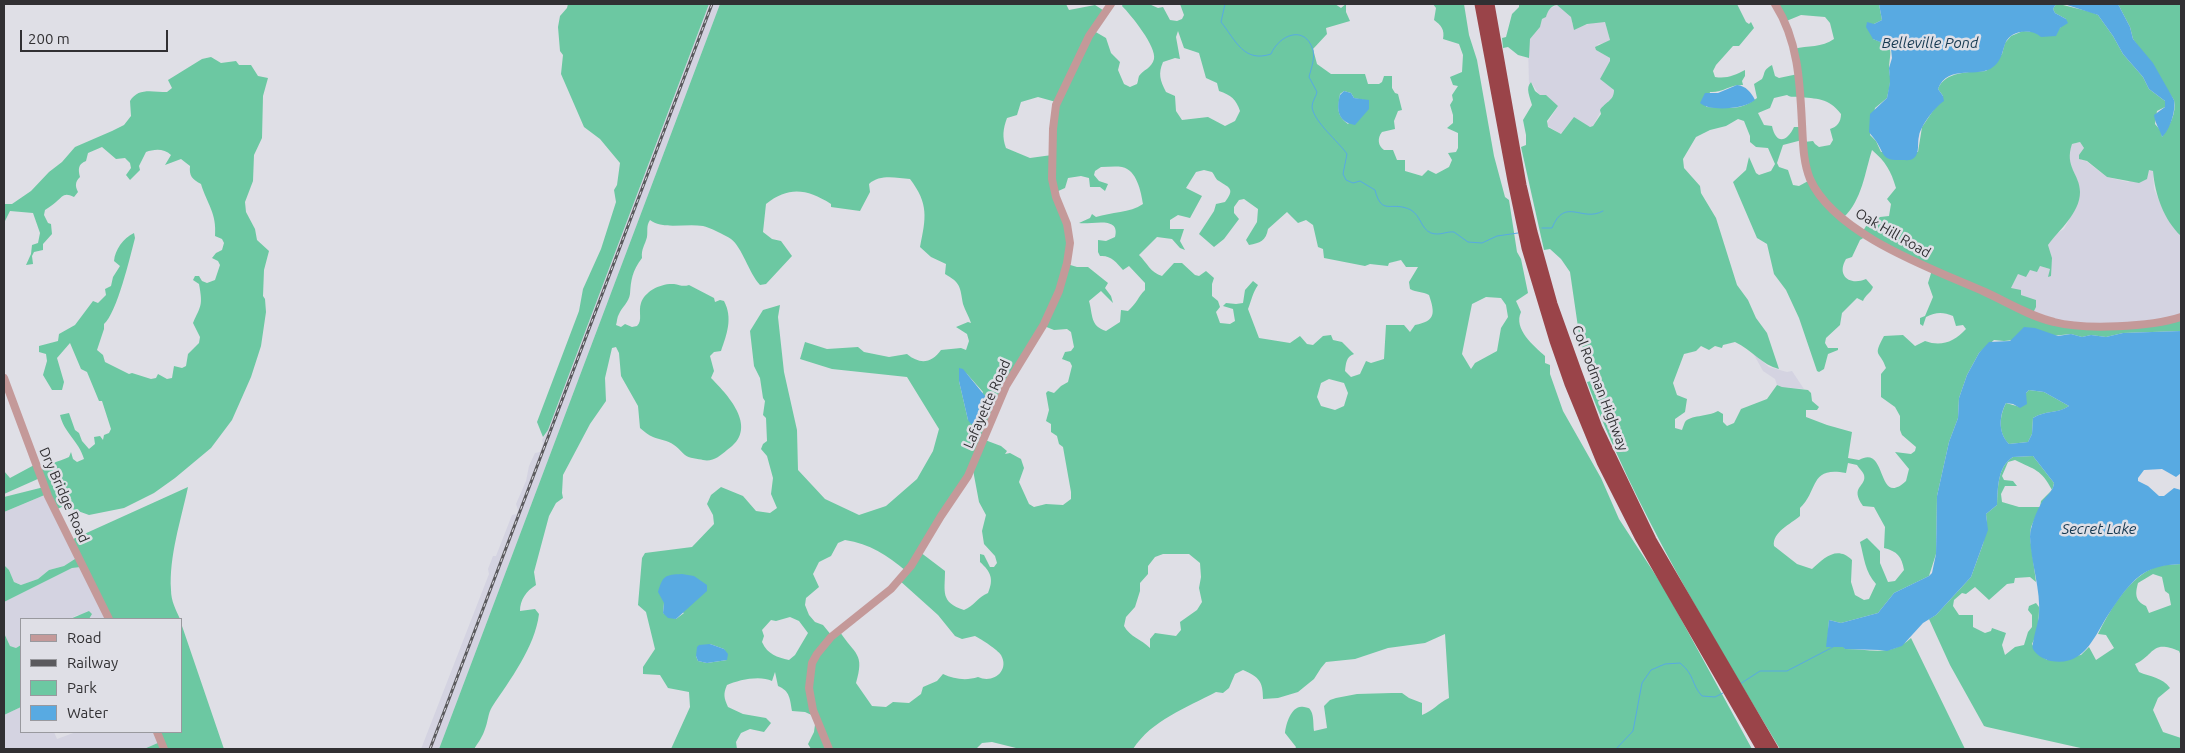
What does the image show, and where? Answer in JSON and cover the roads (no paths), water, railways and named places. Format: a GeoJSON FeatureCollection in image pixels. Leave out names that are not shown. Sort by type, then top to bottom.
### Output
{"type":"FeatureCollection","features":[{"type":"Feature","properties":{"kind":"highway","name":"Col Rodman Highway"},"geometry":{"type":"LineString","coordinates":[[1480,4],[1520,218],[1534,275],[1555,341],[1587,426],[1640,537],[1731,688],[1773,749]]}},
{"type":"Feature","properties":{"kind":"highway","name":"Col Rodman Highway"},"geometry":{"type":"LineString","coordinates":[[1489,4],[1522,185],[1539,260],[1564,340],[1597,428],[1640,519],[1762,749]]}},
{"type":"Feature","properties":{"kind":"street","name":"Lafayette Road"},"geometry":{"type":"LineString","coordinates":[[829,749],[810,699],[810,676],[817,654],[831,637],[891,589],[911,566],[968,476],[1006,386],[1044,324],[1058,291],[1067,263],[1070,243],[1067,224],[1056,197],[1052,179],[1053,129],[1056,105],[1089,36],[1111,4]]}},
{"type":"Feature","properties":{"kind":"street","name":"Oak Hill Road"},"geometry":{"type":"LineString","coordinates":[[1775,4],[1791,40],[1798,67],[1804,151],[1808,173],[1820,194],[1846,220],[1913,262],[2054,322],[2084,326],[2109,326],[2162,322],[2181,318]]}},
{"type":"Feature","properties":{"kind":"street","name":"Dry Bridge Road"},"geometry":{"type":"LineString","coordinates":[[4,378],[48,496],[109,618]]}},
{"type":"Feature","properties":{"kind":"street"},"geometry":{"type":"LineString","coordinates":[[157,733],[164,749]]}},
{"type":"Feature","properties":{"kind":"water","name":"Belleville Pond"},"geometry":{"type":"Polygon","coordinates":[[[1879,4],[2056,4],[2053,9],[2055,13],[2066,19],[2068,23],[2060,28],[2056,36],[2041,37],[2032,32],[2016,33],[2008,39],[2000,59],[1993,67],[1980,72],[1949,76],[1938,89],[1944,101],[1922,127],[1916,156],[1910,160],[1896,160],[1885,156],[1869,132],[1870,114],[1887,98],[1890,82],[1889,68],[1892,58],[1891,49],[1873,39],[1866,27],[1867,22],[1874,24],[1882,20],[1879,4]]]}},
{"type":"Feature","properties":{"kind":"water"},"geometry":{"type":"Polygon","coordinates":[[[2064,4],[2118,4],[2130,27],[2133,39],[2153,63],[2174,100],[2172,120],[2168,130],[2162,137],[2154,115],[2165,107],[2165,101],[2149,89],[2143,77],[2123,54],[2098,15],[2064,4]]]}},
{"type":"Feature","properties":{"kind":"water"},"geometry":{"type":"Polygon","coordinates":[[[1737,85],[1748,90],[1755,100],[1744,106],[1728,108],[1711,108],[1700,103],[1705,93],[1718,93],[1737,85]]]}},
{"type":"Feature","properties":{"kind":"water"},"geometry":{"type":"Polygon","coordinates":[[[1344,91],[1351,93],[1354,98],[1369,100],[1369,109],[1355,125],[1345,121],[1340,114],[1339,100],[1340,95],[1344,91]]]}},
{"type":"Feature","properties":{"kind":"water","name":"Secret Lake"},"geometry":{"type":"Polygon","coordinates":[[[2024,327],[2035,328],[2058,336],[2071,334],[2082,337],[2091,335],[2106,337],[2123,333],[2181,331],[2181,473],[2176,477],[2162,469],[2144,470],[2138,481],[2148,486],[2159,496],[2164,496],[2174,488],[2181,490],[2181,564],[2157,567],[2136,579],[2121,596],[2093,641],[2080,655],[2062,662],[2046,660],[2041,657],[2033,649],[2039,606],[2030,537],[2036,514],[2054,483],[2033,456],[2013,457],[2004,466],[1999,478],[1997,505],[1986,514],[1988,530],[1971,577],[1936,615],[1923,623],[1902,646],[1887,651],[1826,647],[1829,620],[1841,623],[1878,613],[1894,593],[1932,573],[1936,554],[1937,496],[1949,442],[1958,418],[1959,398],[1967,375],[1979,353],[1989,342],[2010,341],[2024,327]],[[2029,390],[2026,393],[2027,404],[2020,408],[2006,403],[2002,413],[2001,430],[2009,444],[2028,442],[2032,434],[2033,418],[2069,406],[2044,392],[2029,390]]]}},
{"type":"Feature","properties":{"kind":"water"},"geometry":{"type":"Polygon","coordinates":[[[959,368],[963,369],[985,396],[984,419],[980,424],[971,424],[968,420],[959,381],[959,368]]]}},
{"type":"Feature","properties":{"kind":"water"},"geometry":{"type":"Polygon","coordinates":[[[682,574],[694,576],[707,585],[707,591],[676,619],[668,618],[663,613],[664,603],[658,592],[663,579],[668,576],[682,574]]]}},
{"type":"Feature","properties":{"kind":"water"},"geometry":{"type":"Polygon","coordinates":[[[710,644],[724,649],[728,654],[727,660],[707,663],[698,661],[696,656],[697,647],[710,644]]]}},
{"type":"Feature","properties":{"kind":"waterway"},"geometry":{"type":"LineString","coordinates":[[1225,4],[1221,22],[1236,43],[1247,53],[1262,56],[1271,54],[1280,42],[1292,35],[1304,37],[1309,42],[1314,57],[1309,77],[1317,92],[1312,107],[1317,119],[1347,154],[1343,174],[1346,180],[1353,183],[1360,181],[1375,190],[1384,206],[1398,206],[1411,210],[1425,229],[1431,233],[1454,232],[1468,242],[1482,243],[1497,236],[1518,233]]}},
{"type":"Feature","properties":{"kind":"waterway"},"geometry":{"type":"LineString","coordinates":[[1542,228],[1552,228],[1557,219],[1562,214],[1568,212],[1595,214],[1603,211]]}},
{"type":"Feature","properties":{"kind":"waterway"},"geometry":{"type":"LineString","coordinates":[[1740,684],[1760,671],[1787,671],[1833,647]]}},
{"type":"Feature","properties":{"kind":"waterway"},"geometry":{"type":"LineString","coordinates":[[1616,749],[1633,731],[1642,683],[1651,670],[1665,664],[1680,663],[1685,667],[1702,696],[1715,697],[1723,693]]}},
{"type":"Feature","properties":{"kind":"railway"},"geometry":{"type":"LineString","coordinates":[[430,749],[712,4]]}}]}
